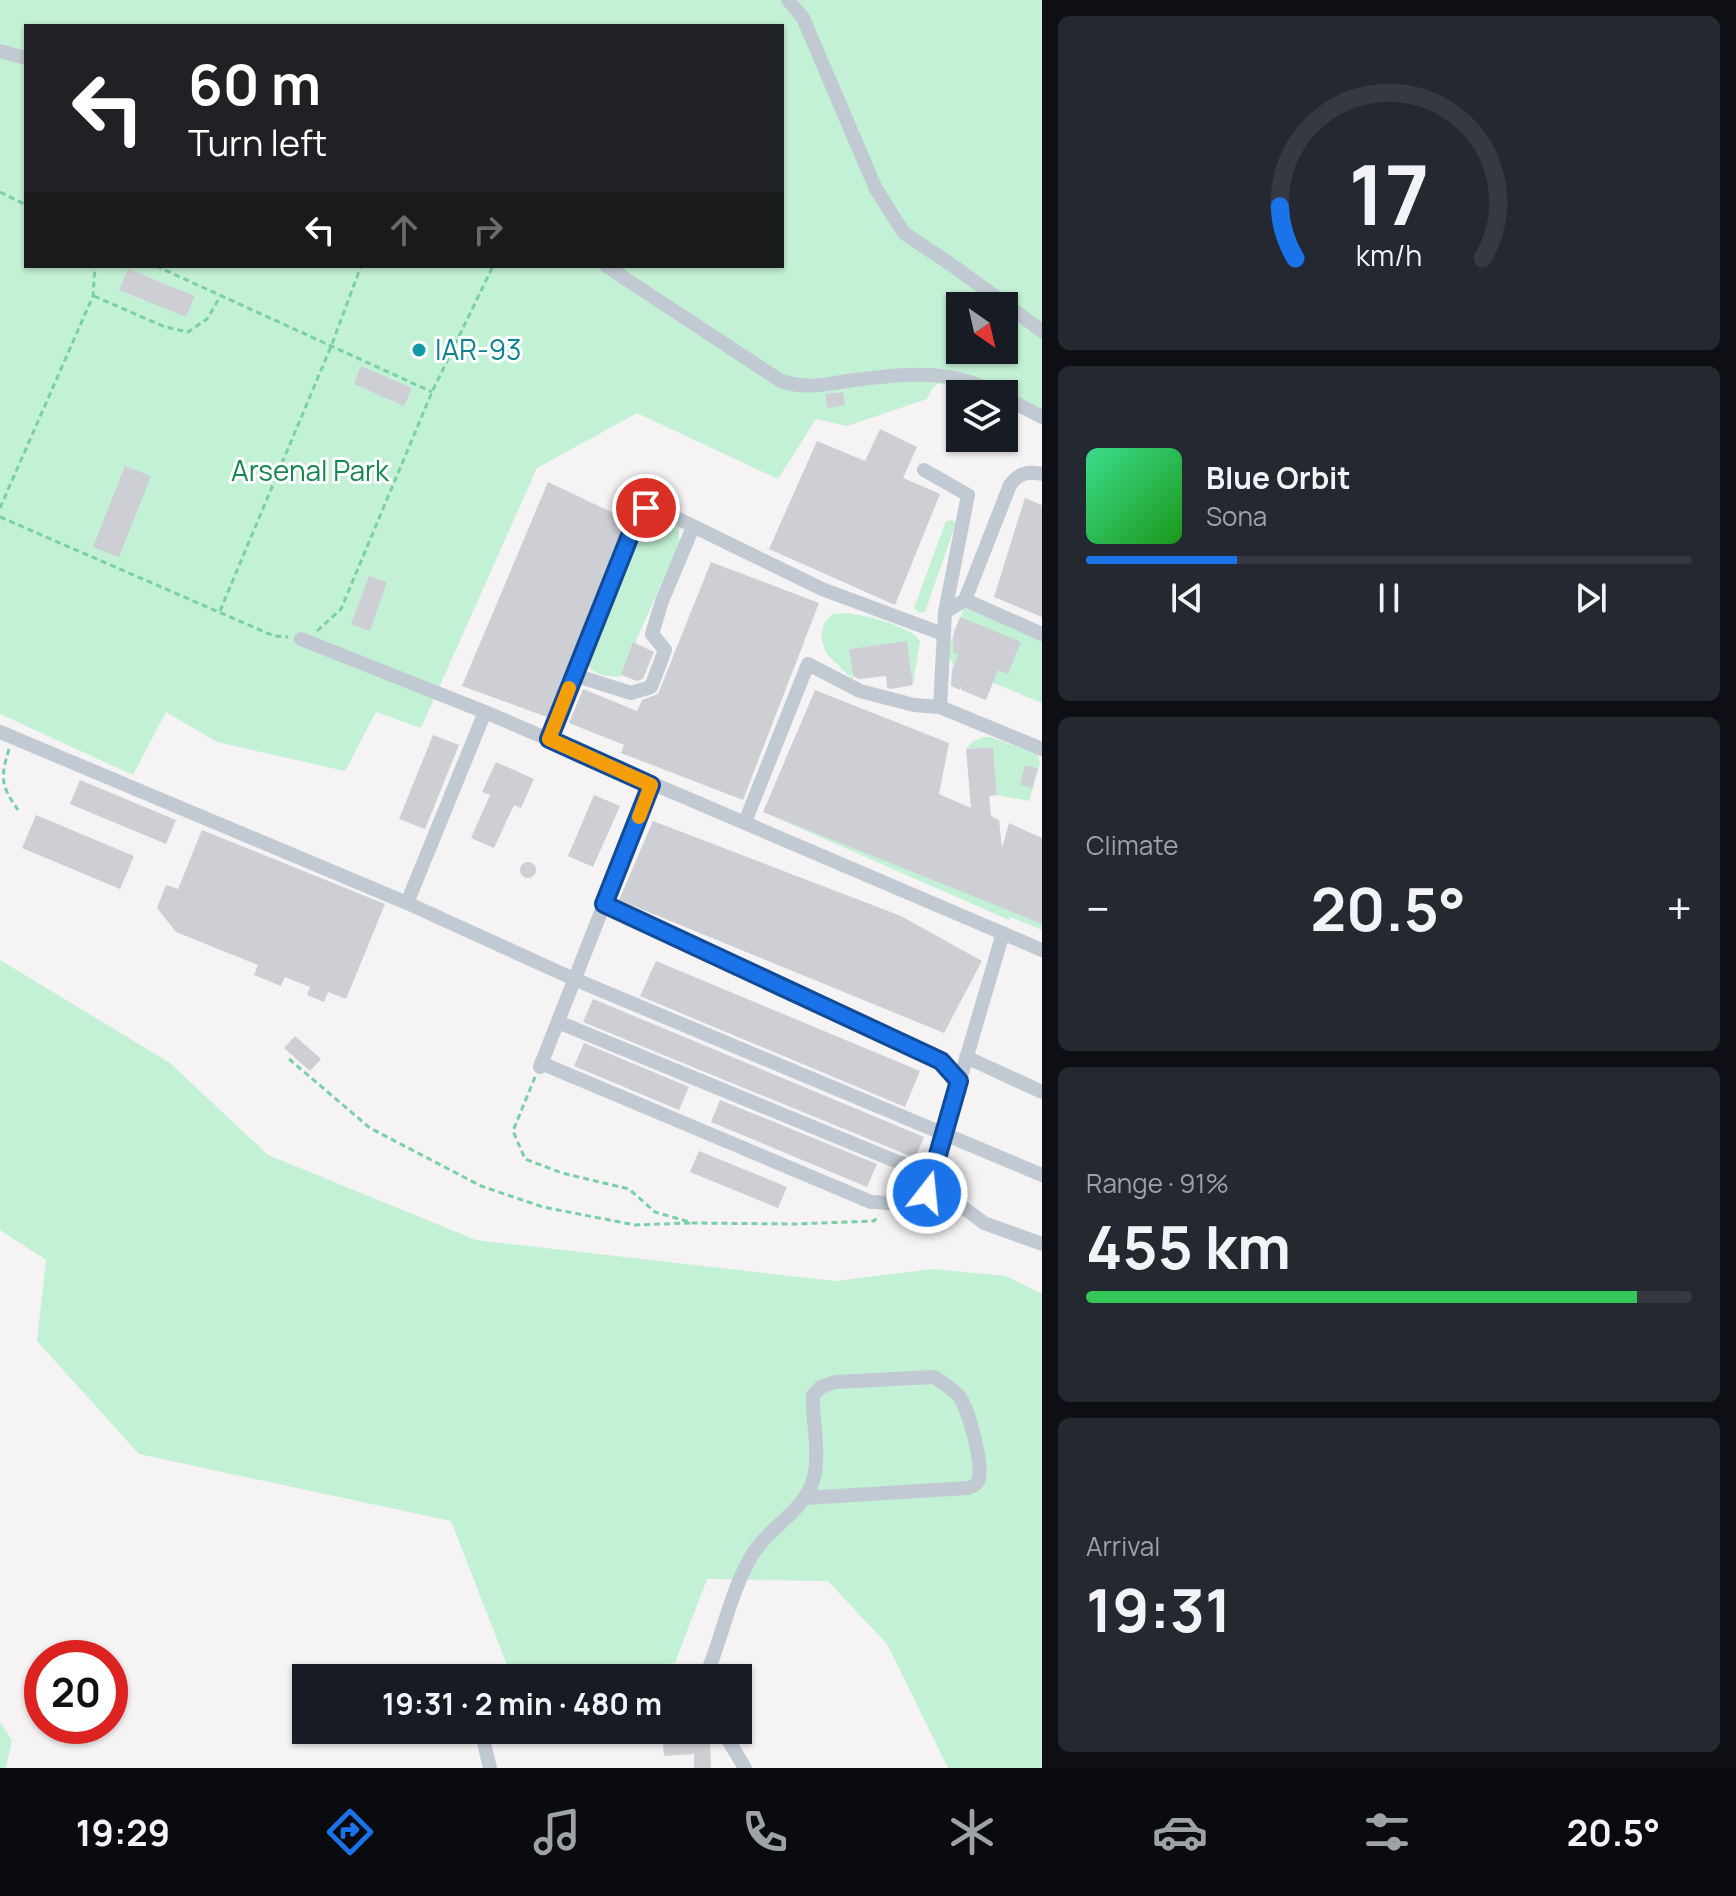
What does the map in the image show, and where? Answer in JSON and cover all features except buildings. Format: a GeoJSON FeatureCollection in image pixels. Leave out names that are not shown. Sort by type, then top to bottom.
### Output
{"type":"FeatureCollection","features":[{"type":"Feature","properties":{"kind":"street"},"geometry":{"type":"LineString","coordinates":[[788,0],[803,18],[876,189],[904,233],[1042,331]]}},
{"type":"Feature","properties":{"kind":"street"},"geometry":{"type":"LineString","coordinates":[[0,51],[24,57]]}},
{"type":"Feature","properties":{"kind":"street"},"geometry":{"type":"LineString","coordinates":[[609,268],[781,381],[800,387],[888,376],[940,374],[966,380]]}},
{"type":"Feature","properties":{"kind":"street"},"geometry":{"type":"LineString","coordinates":[[1018,404],[1042,417]]}},
{"type":"Feature","properties":{"kind":"street"},"geometry":{"type":"LineString","coordinates":[[924,470],[968,495],[945,612],[940,707]]}},
{"type":"Feature","properties":{"kind":"street"},"geometry":{"type":"LineString","coordinates":[[945,612],[965,600],[1010,485],[1017,475],[1031,472],[1042,474]]}},
{"type":"Feature","properties":{"kind":"street"},"geometry":{"type":"LineString","coordinates":[[549,739],[639,513],[646,508],[658,509],[822,589],[943,634]]}},
{"type":"Feature","properties":{"kind":"street"},"geometry":{"type":"LineString","coordinates":[[574,675],[631,693],[651,687],[665,650],[652,634],[662,601],[693,527]]}},
{"type":"Feature","properties":{"kind":"street"},"geometry":{"type":"LineString","coordinates":[[965,600],[1042,634]]}},
{"type":"Feature","properties":{"kind":"street"},"geometry":{"type":"LineString","coordinates":[[301,639],[485,712],[1042,950]]}},
{"type":"Feature","properties":{"kind":"street"},"geometry":{"type":"LineString","coordinates":[[745,822],[808,664],[860,691],[914,705],[940,707],[1042,749]]}},
{"type":"Feature","properties":{"kind":"street"},"geometry":{"type":"LineString","coordinates":[[407,903],[485,712]]}},
{"type":"Feature","properties":{"kind":"street"},"geometry":{"type":"LineString","coordinates":[[7,735],[407,903],[574,979],[1042,1175]]}},
{"type":"Feature","properties":{"kind":"street"},"geometry":{"type":"LineString","coordinates":[[651,785],[540,1065],[871,1202],[888,1203],[927,1193],[960,1205],[984,1223],[1042,1244]]}},
{"type":"Feature","properties":{"kind":"street"},"geometry":{"type":"LineString","coordinates":[[604,904],[941,1061],[959,1081]]}},
{"type":"Feature","properties":{"kind":"street"},"geometry":{"type":"LineString","coordinates":[[927,1193],[1003,933]]}},
{"type":"Feature","properties":{"kind":"street"},"geometry":{"type":"LineString","coordinates":[[558,1022],[932,1176]]}},
{"type":"Feature","properties":{"kind":"street"},"geometry":{"type":"LineString","coordinates":[[966,1057],[1042,1092]]}},
{"type":"Feature","properties":{"kind":"street"},"geometry":{"type":"LineString","coordinates":[[710,1664],[755,1550],[804,1498],[813,1481],[816,1440],[813,1395],[821,1387],[835,1382],[934,1377],[961,1398],[976,1449],[980,1479],[976,1485],[804,1498]]}},
{"type":"Feature","properties":{"kind":"street"},"geometry":{"type":"LineString","coordinates":[[484,1744],[490,1768]]}},
{"type":"Feature","properties":{"kind":"street"},"geometry":{"type":"LineString","coordinates":[[730,1744],[745,1768]]}},
{"type":"Feature","properties":{"kind":"path"},"geometry":{"type":"LineString","coordinates":[[0,192],[24,204]]}},
{"type":"Feature","properties":{"kind":"path"},"geometry":{"type":"LineString","coordinates":[[0,508],[93,296],[95,268]]}},
{"type":"Feature","properties":{"kind":"path"},"geometry":{"type":"LineString","coordinates":[[160,268],[432,392]]}},
{"type":"Feature","properties":{"kind":"path"},"geometry":{"type":"LineString","coordinates":[[220,612],[332,344],[360,268]]}},
{"type":"Feature","properties":{"kind":"path"},"geometry":{"type":"LineString","coordinates":[[0,517],[274,636],[301,639],[319,631],[341,609],[432,392],[492,268]]}},
{"type":"Feature","properties":{"kind":"path"},"geometry":{"type":"LineString","coordinates":[[93,296],[165,327],[188,332],[207,319],[221,295]]}},
{"type":"Feature","properties":{"kind":"path"},"geometry":{"type":"LineString","coordinates":[[7,735],[0,776],[4,790],[18,810]]}},
{"type":"Feature","properties":{"kind":"path"},"geometry":{"type":"LineString","coordinates":[[289,1059],[370,1128],[481,1186],[543,1207],[635,1225],[795,1224],[874,1221],[888,1203]]}},
{"type":"Feature","properties":{"kind":"path"},"geometry":{"type":"LineString","coordinates":[[540,1065],[513,1131],[525,1159],[562,1173],[629,1189],[655,1212],[693,1223]]}},
{"type":"Feature","properties":{"kind":"green space","name":"Arsenal Park"},"geometry":{"type":"Polygon","coordinates":[[[0,0],[1042,0],[1042,421],[1018,412],[1018,380],[946,380],[946,386],[939,383],[927,399],[847,426],[816,419],[778,479],[637,413],[537,468],[421,728],[376,712],[345,771],[217,742],[166,712],[133,775],[0,714],[0,0]]]}},
{"type":"Feature","properties":{"kind":"green space"},"geometry":{"type":"Polygon","coordinates":[[[647,519],[665,519],[679,527],[679,543],[621,675],[600,674],[592,670],[587,662],[642,523],[647,519]]]}},
{"type":"Feature","properties":{"kind":"green space"},"geometry":{"type":"Polygon","coordinates":[[[946,521],[956,523],[925,612],[919,613],[914,608],[946,521]]]}},
{"type":"Feature","properties":{"kind":"green space"},"geometry":{"type":"Polygon","coordinates":[[[964,608],[1042,639],[1042,703],[953,666],[947,650],[964,608]]]}},
{"type":"Feature","properties":{"kind":"green space"},"geometry":{"type":"Polygon","coordinates":[[[846,613],[896,625],[920,640],[913,685],[907,641],[849,649],[853,680],[826,653],[821,637],[824,623],[833,614],[846,613]]]}},
{"type":"Feature","properties":{"kind":"green space"},"geometry":{"type":"Polygon","coordinates":[[[983,737],[1038,754],[1040,764],[1029,801],[997,795],[993,747],[966,749],[983,737]]]}},
{"type":"Feature","properties":{"kind":"green space"},"geometry":{"type":"Polygon","coordinates":[[[763,812],[1042,923],[1042,930],[1010,917],[1009,920],[763,812]]]}},
{"type":"Feature","properties":{"kind":"green space"},"geometry":{"type":"Polygon","coordinates":[[[0,960],[170,1063],[268,1155],[476,1240],[835,1281],[933,1269],[1006,1276],[1042,1294],[1042,1768],[948,1768],[887,1644],[828,1581],[707,1579],[675,1663],[507,1664],[451,1521],[139,1454],[37,1341],[46,1260],[0,1230],[0,960]]]}},
{"type":"Feature","properties":{"kind":"green space"},"geometry":{"type":"Polygon","coordinates":[[[0,1722],[12,1740],[6,1768],[0,1768],[0,1722]]]}},
{"type":"Feature","properties":{"kind":"slow traffic"},"geometry":{"type":"LineString","coordinates":[[569,688],[549,739],[651,785],[639,817]]}},
{"type":"Feature","properties":{"kind":"place","name":"IAR-93"},"geometry":{"type":"Point","coordinates":[419,350]}},
{"type":"Feature","properties":{"kind":"route"},"geometry":{"type":"LineString","coordinates":[[646,508],[639,513],[549,739],[651,785],[604,904],[941,1061],[959,1081],[927,1193]]}}]}
